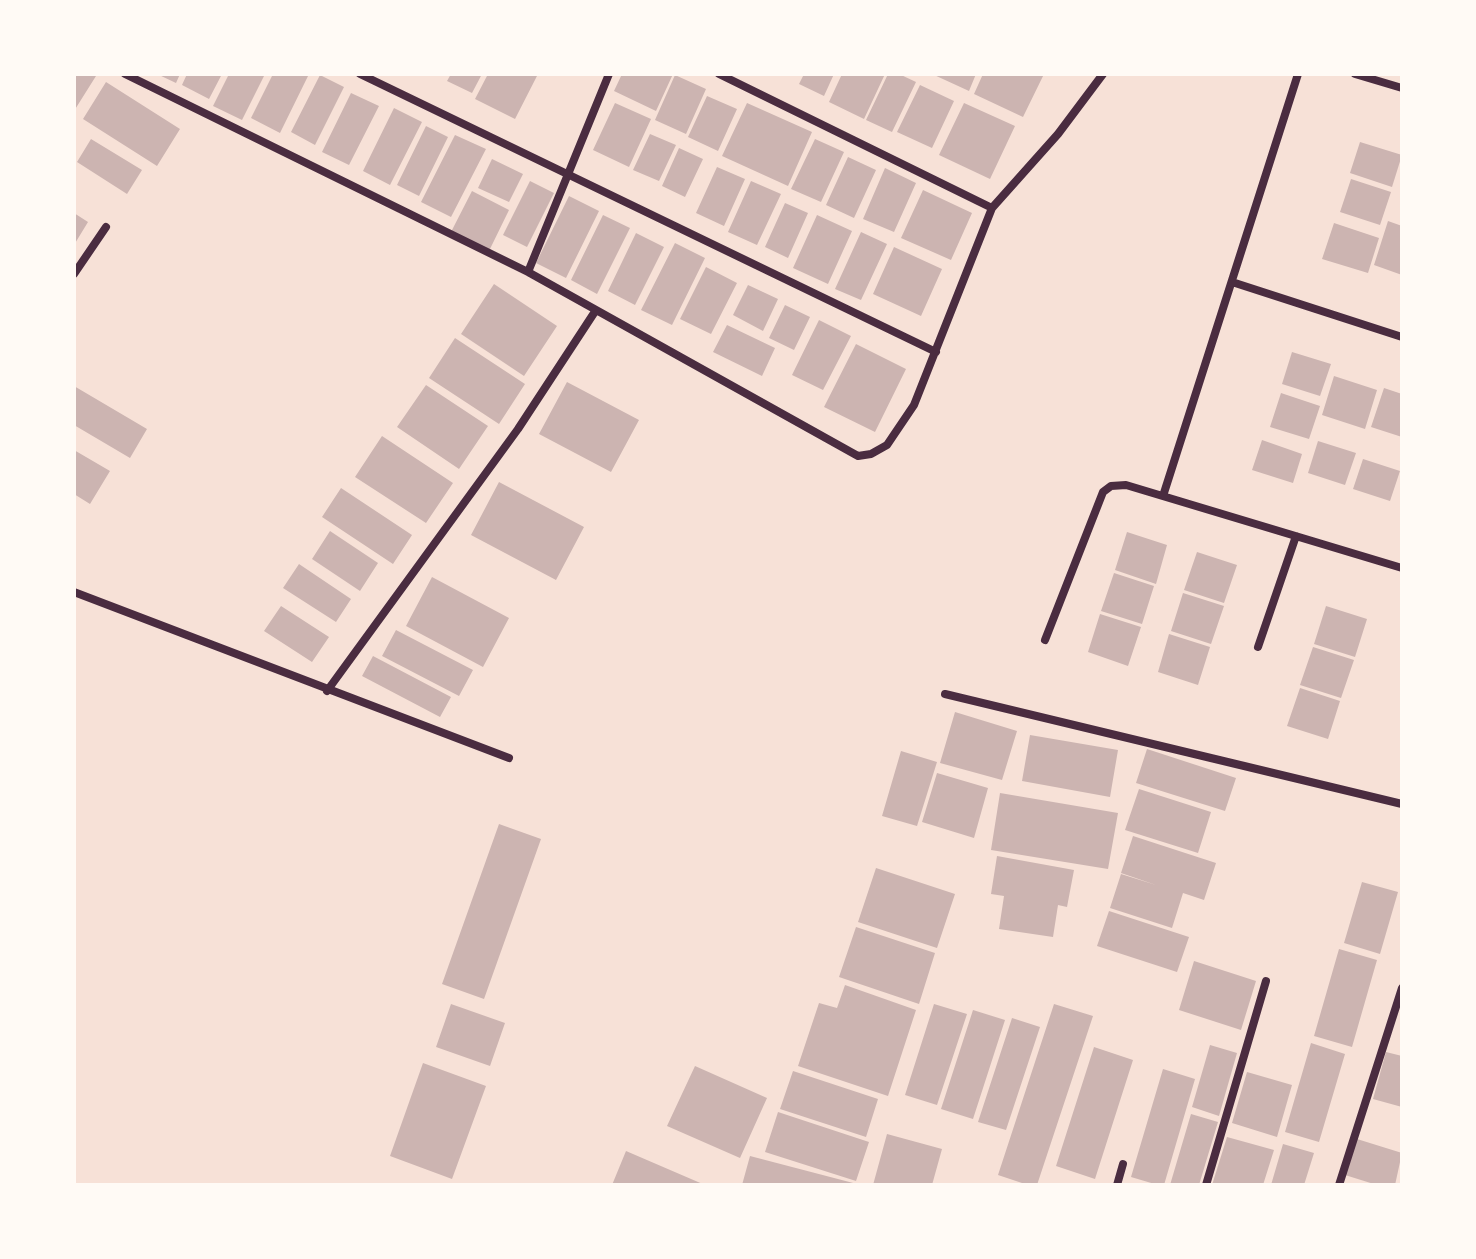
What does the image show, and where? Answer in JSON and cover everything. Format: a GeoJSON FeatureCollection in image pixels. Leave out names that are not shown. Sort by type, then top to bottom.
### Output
{"type":"FeatureCollection","features":[{"type":"Feature","properties":{"kind":"street"},"geometry":{"type":"LineString","coordinates":[[125,74],[528,272],[858,456],[871,454],[887,445],[914,405],[992,208],[1058,134],[1103,74]]}},
{"type":"Feature","properties":{"kind":"street"},"geometry":{"type":"LineString","coordinates":[[360,74],[936,352]]}},
{"type":"Feature","properties":{"kind":"street"},"geometry":{"type":"LineString","coordinates":[[528,272],[609,74]]}},
{"type":"Feature","properties":{"kind":"street"},"geometry":{"type":"LineString","coordinates":[[719,74],[992,208]]}},
{"type":"Feature","properties":{"kind":"street"},"geometry":{"type":"LineString","coordinates":[[1163,496],[1298,74]]}},
{"type":"Feature","properties":{"kind":"street"},"geometry":{"type":"LineString","coordinates":[[1355,74],[1402,88]]}},
{"type":"Feature","properties":{"kind":"street"},"geometry":{"type":"LineString","coordinates":[[74,274],[106,227]]}},
{"type":"Feature","properties":{"kind":"street"},"geometry":{"type":"LineString","coordinates":[[1232,282],[1402,337]]}},
{"type":"Feature","properties":{"kind":"street"},"geometry":{"type":"LineString","coordinates":[[327,691],[518,429],[596,310]]}},
{"type":"Feature","properties":{"kind":"street"},"geometry":{"type":"LineString","coordinates":[[1045,640],[1103,492],[1111,486],[1126,485],[1402,568]]}},
{"type":"Feature","properties":{"kind":"street"},"geometry":{"type":"LineString","coordinates":[[1258,647],[1296,536]]}},
{"type":"Feature","properties":{"kind":"street"},"geometry":{"type":"LineString","coordinates":[[74,592],[509,758]]}},
{"type":"Feature","properties":{"kind":"street"},"geometry":{"type":"LineString","coordinates":[[945,694],[1402,804]]}},
{"type":"Feature","properties":{"kind":"street"},"geometry":{"type":"LineString","coordinates":[[1206,1185],[1266,981]]}},
{"type":"Feature","properties":{"kind":"street"},"geometry":{"type":"LineString","coordinates":[[1339,1185],[1402,988]]}},
{"type":"Feature","properties":{"kind":"street"},"geometry":{"type":"LineString","coordinates":[[1117,1185],[1123,1164]]}},
{"type":"Feature","properties":{"kind":"building"},"geometry":{"type":"Polygon","coordinates":[[[74,74],[96,76],[74,111],[74,74]]]}},
{"type":"Feature","properties":{"kind":"building"},"geometry":{"type":"Polygon","coordinates":[[[157,74],[180,74],[176,83],[157,74]]]}},
{"type":"Feature","properties":{"kind":"building"},"geometry":{"type":"Polygon","coordinates":[[[187,74],[222,74],[209,99],[182,85],[187,74]]]}},
{"type":"Feature","properties":{"kind":"building"},"geometry":{"type":"Polygon","coordinates":[[[229,74],[265,74],[242,120],[213,106],[229,74]]]}},
{"type":"Feature","properties":{"kind":"building"},"geometry":{"type":"Polygon","coordinates":[[[273,74],[309,74],[280,133],[251,118],[273,74]]]}},
{"type":"Feature","properties":{"kind":"building"},"geometry":{"type":"Polygon","coordinates":[[[451,74],[482,74],[472,93],[447,81],[451,74]]]}},
{"type":"Feature","properties":{"kind":"building"},"geometry":{"type":"Polygon","coordinates":[[[488,74],[538,74],[515,119],[475,99],[488,74]]]}},
{"type":"Feature","properties":{"kind":"building"},"geometry":{"type":"Polygon","coordinates":[[[622,74],[673,74],[656,111],[614,91],[622,74]]]}},
{"type":"Feature","properties":{"kind":"building"},"geometry":{"type":"Polygon","coordinates":[[[804,74],[834,74],[824,96],[799,84],[804,74]]]}},
{"type":"Feature","properties":{"kind":"building"},"geometry":{"type":"Polygon","coordinates":[[[842,74],[885,74],[864,119],[829,102],[842,74]]]}},
{"type":"Feature","properties":{"kind":"building"},"geometry":{"type":"Polygon","coordinates":[[[888,74],[899,74],[916,82],[892,132],[866,120],[888,74]]]}},
{"type":"Feature","properties":{"kind":"building"},"geometry":{"type":"Polygon","coordinates":[[[932,74],[976,74],[969,91],[932,74]]]}},
{"type":"Feature","properties":{"kind":"building"},"geometry":{"type":"Polygon","coordinates":[[[983,74],[1044,74],[1023,117],[974,94],[983,74]]]}},
{"type":"Feature","properties":{"kind":"building"},"geometry":{"type":"Polygon","coordinates":[[[320,75],[344,87],[315,145],[291,132],[320,75]]]}},
{"type":"Feature","properties":{"kind":"building"},"geometry":{"type":"Polygon","coordinates":[[[675,75],[706,89],[686,134],[655,120],[675,75]]]}},
{"type":"Feature","properties":{"kind":"building"},"geometry":{"type":"Polygon","coordinates":[[[106,82],[180,129],[157,166],[83,119],[106,82]]]}},
{"type":"Feature","properties":{"kind":"building"},"geometry":{"type":"Polygon","coordinates":[[[920,85],[954,101],[932,148],[897,132],[920,85]]]}},
{"type":"Feature","properties":{"kind":"building"},"geometry":{"type":"Polygon","coordinates":[[[351,93],[379,106],[349,165],[322,152],[351,93]]]}},
{"type":"Feature","properties":{"kind":"building"},"geometry":{"type":"Polygon","coordinates":[[[707,96],[737,109],[718,151],[688,137],[707,96]]]}},
{"type":"Feature","properties":{"kind":"building"},"geometry":{"type":"Polygon","coordinates":[[[615,103],[651,119],[629,167],[593,150],[615,103]]]}},
{"type":"Feature","properties":{"kind":"building"},"geometry":{"type":"Polygon","coordinates":[[[747,103],[812,132],[788,186],[722,156],[747,103]]]}},
{"type":"Feature","properties":{"kind":"building"},"geometry":{"type":"Polygon","coordinates":[[[964,103],[1015,126],[990,179],[939,155],[964,103]]]}},
{"type":"Feature","properties":{"kind":"building"},"geometry":{"type":"Polygon","coordinates":[[[394,108],[422,122],[390,185],[363,171],[394,108]]]}},
{"type":"Feature","properties":{"kind":"building"},"geometry":{"type":"Polygon","coordinates":[[[426,126],[448,137],[419,196],[397,185],[426,126]]]}},
{"type":"Feature","properties":{"kind":"building"},"geometry":{"type":"Polygon","coordinates":[[[650,134],[676,145],[659,181],[633,170],[650,134]]]}},
{"type":"Feature","properties":{"kind":"building"},"geometry":{"type":"Polygon","coordinates":[[[455,135],[486,149],[451,217],[421,202],[455,135]]]}},
{"type":"Feature","properties":{"kind":"building"},"geometry":{"type":"Polygon","coordinates":[[[91,139],[142,170],[127,194],[77,162],[91,139]]]}},
{"type":"Feature","properties":{"kind":"building"},"geometry":{"type":"Polygon","coordinates":[[[815,139],[844,152],[821,202],[791,189],[815,139]]]}},
{"type":"Feature","properties":{"kind":"building"},"geometry":{"type":"Polygon","coordinates":[[[1360,142],[1402,155],[1392,187],[1350,173],[1360,142]]]}},
{"type":"Feature","properties":{"kind":"building"},"geometry":{"type":"Polygon","coordinates":[[[679,148],[703,159],[685,197],[662,186],[679,148]]]}},
{"type":"Feature","properties":{"kind":"building"},"geometry":{"type":"Polygon","coordinates":[[[848,157],[876,170],[854,218],[826,205],[848,157]]]}},
{"type":"Feature","properties":{"kind":"building"},"geometry":{"type":"Polygon","coordinates":[[[492,159],[523,174],[509,202],[478,188],[492,159]]]}},
{"type":"Feature","properties":{"kind":"building"},"geometry":{"type":"Polygon","coordinates":[[[717,167],[745,179],[724,226],[696,213],[717,167]]]}},
{"type":"Feature","properties":{"kind":"building"},"geometry":{"type":"Polygon","coordinates":[[[885,168],[916,183],[894,232],[863,219],[885,168]]]}},
{"type":"Feature","properties":{"kind":"building"},"geometry":{"type":"Polygon","coordinates":[[[1351,179],[1391,192],[1380,225],[1340,212],[1351,179]]]}},
{"type":"Feature","properties":{"kind":"building"},"geometry":{"type":"Polygon","coordinates":[[[530,181],[554,193],[527,247],[503,235],[530,181]]]}},
{"type":"Feature","properties":{"kind":"building"},"geometry":{"type":"Polygon","coordinates":[[[751,181],[781,194],[757,245],[728,232],[751,181]]]}},
{"type":"Feature","properties":{"kind":"building"},"geometry":{"type":"Polygon","coordinates":[[[923,190],[972,213],[951,260],[901,238],[923,190]]]}},
{"type":"Feature","properties":{"kind":"building"},"geometry":{"type":"Polygon","coordinates":[[[472,191],[509,210],[489,251],[451,232],[472,191]]]}},
{"type":"Feature","properties":{"kind":"building"},"geometry":{"type":"Polygon","coordinates":[[[569,196],[599,211],[566,278],[536,263],[569,196]]]}},
{"type":"Feature","properties":{"kind":"building"},"geometry":{"type":"Polygon","coordinates":[[[785,203],[808,213],[788,258],[765,247],[785,203]]]}},
{"type":"Feature","properties":{"kind":"building"},"geometry":{"type":"Polygon","coordinates":[[[74,213],[88,222],[74,245],[74,213]]]}},
{"type":"Feature","properties":{"kind":"building"},"geometry":{"type":"Polygon","coordinates":[[[603,215],[630,228],[597,294],[571,280],[603,215]]]}},
{"type":"Feature","properties":{"kind":"building"},"geometry":{"type":"Polygon","coordinates":[[[817,215],[852,231],[828,284],[793,268],[817,215]]]}},
{"type":"Feature","properties":{"kind":"building"},"geometry":{"type":"Polygon","coordinates":[[[1388,221],[1402,226],[1402,275],[1374,265],[1388,221]]]}},
{"type":"Feature","properties":{"kind":"building"},"geometry":{"type":"Polygon","coordinates":[[[1334,223],[1379,238],[1368,273],[1322,259],[1334,223]]]}},
{"type":"Feature","properties":{"kind":"building"},"geometry":{"type":"Polygon","coordinates":[[[861,232],[887,244],[861,300],[835,289],[861,232]]]}},
{"type":"Feature","properties":{"kind":"building"},"geometry":{"type":"Polygon","coordinates":[[[636,233],[664,247],[635,305],[608,291],[636,233]]]}},
{"type":"Feature","properties":{"kind":"building"},"geometry":{"type":"Polygon","coordinates":[[[675,243],[705,258],[672,325],[641,310],[675,243]]]}},
{"type":"Feature","properties":{"kind":"building"},"geometry":{"type":"Polygon","coordinates":[[[894,247],[942,269],[921,316],[873,294],[894,247]]]}},
{"type":"Feature","properties":{"kind":"building"},"geometry":{"type":"Polygon","coordinates":[[[706,267],[737,283],[711,334],[680,319],[706,267]]]}},
{"type":"Feature","properties":{"kind":"building"},"geometry":{"type":"Polygon","coordinates":[[[494,284],[557,326],[524,376],[461,334],[494,284]]]}},
{"type":"Feature","properties":{"kind":"building"},"geometry":{"type":"Polygon","coordinates":[[[748,285],[778,299],[763,331],[733,315],[748,285]]]}},
{"type":"Feature","properties":{"kind":"building"},"geometry":{"type":"Polygon","coordinates":[[[785,305],[810,317],[794,350],[769,338],[785,305]]]}},
{"type":"Feature","properties":{"kind":"building"},"geometry":{"type":"Polygon","coordinates":[[[819,320],[851,336],[823,390],[792,375],[819,320]]]}},
{"type":"Feature","properties":{"kind":"building"},"geometry":{"type":"Polygon","coordinates":[[[727,325],[775,348],[762,376],[713,352],[727,325]]]}},
{"type":"Feature","properties":{"kind":"building"},"geometry":{"type":"Polygon","coordinates":[[[455,338],[525,384],[499,424],[429,378],[455,338]]]}},
{"type":"Feature","properties":{"kind":"building"},"geometry":{"type":"Polygon","coordinates":[[[856,344],[906,369],[875,432],[824,407],[856,344]]]}},
{"type":"Feature","properties":{"kind":"building"},"geometry":{"type":"Polygon","coordinates":[[[1292,352],[1331,364],[1320,396],[1282,384],[1292,352]]]}},
{"type":"Feature","properties":{"kind":"building"},"geometry":{"type":"Polygon","coordinates":[[[1334,376],[1377,390],[1365,429],[1322,415],[1334,376]]]}},
{"type":"Feature","properties":{"kind":"building"},"geometry":{"type":"Polygon","coordinates":[[[567,382],[639,420],[611,472],[539,434],[567,382]]]}},
{"type":"Feature","properties":{"kind":"building"},"geometry":{"type":"Polygon","coordinates":[[[426,385],[488,426],[459,469],[397,427],[426,385]]]}},
{"type":"Feature","properties":{"kind":"building"},"geometry":{"type":"Polygon","coordinates":[[[74,386],[147,429],[130,458],[74,425],[74,386]]]}},
{"type":"Feature","properties":{"kind":"building"},"geometry":{"type":"Polygon","coordinates":[[[1384,388],[1402,394],[1402,437],[1371,427],[1384,388]]]}},
{"type":"Feature","properties":{"kind":"building"},"geometry":{"type":"Polygon","coordinates":[[[1281,393],[1320,406],[1309,439],[1270,427],[1281,393]]]}},
{"type":"Feature","properties":{"kind":"building"},"geometry":{"type":"Polygon","coordinates":[[[382,436],[453,483],[426,523],[355,477],[382,436]]]}},
{"type":"Feature","properties":{"kind":"building"},"geometry":{"type":"Polygon","coordinates":[[[1262,440],[1302,454],[1293,483],[1252,470],[1262,440]]]}},
{"type":"Feature","properties":{"kind":"building"},"geometry":{"type":"Polygon","coordinates":[[[1318,441],[1356,453],[1345,485],[1308,473],[1318,441]]]}},
{"type":"Feature","properties":{"kind":"building"},"geometry":{"type":"Polygon","coordinates":[[[74,450],[110,471],[90,504],[74,494],[74,450]]]}},
{"type":"Feature","properties":{"kind":"building"},"geometry":{"type":"Polygon","coordinates":[[[1363,459],[1400,471],[1390,501],[1353,489],[1363,459]]]}},
{"type":"Feature","properties":{"kind":"building"},"geometry":{"type":"Polygon","coordinates":[[[499,482],[584,527],[556,580],[471,535],[499,482]]]}},
{"type":"Feature","properties":{"kind":"building"},"geometry":{"type":"Polygon","coordinates":[[[341,488],[412,535],[393,564],[322,517],[341,488]]]}},
{"type":"Feature","properties":{"kind":"building"},"geometry":{"type":"Polygon","coordinates":[[[330,531],[378,563],[360,591],[312,559],[330,531]]]}},
{"type":"Feature","properties":{"kind":"building"},"geometry":{"type":"Polygon","coordinates":[[[1127,532],[1167,545],[1156,584],[1115,570],[1127,532]]]}},
{"type":"Feature","properties":{"kind":"building"},"geometry":{"type":"Polygon","coordinates":[[[1197,552],[1237,565],[1224,603],[1184,590],[1197,552]]]}},
{"type":"Feature","properties":{"kind":"building"},"geometry":{"type":"Polygon","coordinates":[[[299,564],[351,599],[336,622],[283,588],[299,564]]]}},
{"type":"Feature","properties":{"kind":"building"},"geometry":{"type":"Polygon","coordinates":[[[1114,573],[1154,586],[1142,624],[1101,611],[1114,573]]]}},
{"type":"Feature","properties":{"kind":"building"},"geometry":{"type":"Polygon","coordinates":[[[432,577],[509,618],[483,667],[406,626],[432,577]]]}},
{"type":"Feature","properties":{"kind":"building"},"geometry":{"type":"Polygon","coordinates":[[[1183,593],[1224,606],[1211,644],[1171,631],[1183,593]]]}},
{"type":"Feature","properties":{"kind":"building"},"geometry":{"type":"Polygon","coordinates":[[[281,606],[329,637],[312,662],[264,631],[281,606]]]}},
{"type":"Feature","properties":{"kind":"building"},"geometry":{"type":"Polygon","coordinates":[[[1326,606],[1367,619],[1355,657],[1314,644],[1326,606]]]}},
{"type":"Feature","properties":{"kind":"building"},"geometry":{"type":"Polygon","coordinates":[[[1100,614],[1141,627],[1128,666],[1088,652],[1100,614]]]}},
{"type":"Feature","properties":{"kind":"building"},"geometry":{"type":"Polygon","coordinates":[[[396,630],[473,670],[459,696],[382,656],[396,630]]]}},
{"type":"Feature","properties":{"kind":"building"},"geometry":{"type":"Polygon","coordinates":[[[1169,634],[1210,647],[1198,685],[1158,672],[1169,634]]]}},
{"type":"Feature","properties":{"kind":"building"},"geometry":{"type":"Polygon","coordinates":[[[1313,647],[1354,660],[1341,698],[1300,685],[1313,647]]]}},
{"type":"Feature","properties":{"kind":"building"},"geometry":{"type":"Polygon","coordinates":[[[373,656],[451,697],[440,717],[362,676],[373,656]]]}},
{"type":"Feature","properties":{"kind":"building"},"geometry":{"type":"Polygon","coordinates":[[[1300,688],[1340,701],[1328,739],[1287,726],[1300,688]]]}},
{"type":"Feature","properties":{"kind":"building"},"geometry":{"type":"Polygon","coordinates":[[[955,712],[1017,731],[1002,780],[940,763],[955,712]]]}},
{"type":"Feature","properties":{"kind":"building"},"geometry":{"type":"Polygon","coordinates":[[[1030,735],[1118,750],[1110,797],[1022,781],[1030,735]]]}},
{"type":"Feature","properties":{"kind":"building"},"geometry":{"type":"Polygon","coordinates":[[[1147,749],[1236,778],[1225,811],[1136,783],[1147,749]]]}},
{"type":"Feature","properties":{"kind":"building"},"geometry":{"type":"Polygon","coordinates":[[[901,751],[937,762],[917,826],[882,816],[901,751]]]}},
{"type":"Feature","properties":{"kind":"building"},"geometry":{"type":"Polygon","coordinates":[[[937,773],[988,788],[974,838],[922,822],[937,773]]]}},
{"type":"Feature","properties":{"kind":"building"},"geometry":{"type":"Polygon","coordinates":[[[1139,789],[1211,812],[1198,853],[1125,830],[1139,789]]]}},
{"type":"Feature","properties":{"kind":"building"},"geometry":{"type":"Polygon","coordinates":[[[1000,793],[1118,813],[1108,869],[991,850],[1000,793]]]}},
{"type":"Feature","properties":{"kind":"building"},"geometry":{"type":"Polygon","coordinates":[[[499,824],[541,839],[484,999],[442,984],[499,824]]]}},
{"type":"Feature","properties":{"kind":"building"},"geometry":{"type":"Polygon","coordinates":[[[1133,836],[1216,863],[1204,900],[1183,893],[1172,928],[1110,908],[1121,874],[1156,885],[1121,873],[1133,836]]]}},
{"type":"Feature","properties":{"kind":"building"},"geometry":{"type":"Polygon","coordinates":[[[997,856],[1074,870],[1067,907],[1058,905],[1053,937],[999,929],[1004,896],[991,894],[997,856]]]}},
{"type":"Feature","properties":{"kind":"building"},"geometry":{"type":"Polygon","coordinates":[[[876,868],[955,894],[937,948],[858,922],[876,868]]]}},
{"type":"Feature","properties":{"kind":"building"},"geometry":{"type":"Polygon","coordinates":[[[1362,882],[1398,892],[1380,954],[1344,943],[1362,882]]]}},
{"type":"Feature","properties":{"kind":"building"},"geometry":{"type":"Polygon","coordinates":[[[1109,911],[1189,937],[1177,972],[1097,946],[1109,911]]]}},
{"type":"Feature","properties":{"kind":"building"},"geometry":{"type":"Polygon","coordinates":[[[856,927],[935,953],[919,1004],[839,977],[856,927]]]}},
{"type":"Feature","properties":{"kind":"building"},"geometry":{"type":"Polygon","coordinates":[[[1339,949],[1377,960],[1352,1047],[1314,1036],[1339,949]]]}},
{"type":"Feature","properties":{"kind":"building"},"geometry":{"type":"Polygon","coordinates":[[[1194,961],[1256,981],[1241,1030],[1179,1010],[1194,961]]]}},
{"type":"Feature","properties":{"kind":"building"},"geometry":{"type":"Polygon","coordinates":[[[845,985],[916,1010],[888,1096],[798,1066],[819,1003],[837,1008],[845,985]]]}},
{"type":"Feature","properties":{"kind":"building"},"geometry":{"type":"Polygon","coordinates":[[[451,1004],[505,1023],[490,1066],[436,1047],[451,1004]]]}},
{"type":"Feature","properties":{"kind":"building"},"geometry":{"type":"Polygon","coordinates":[[[934,1004],[967,1014],[937,1105],[905,1095],[934,1004]]]}},
{"type":"Feature","properties":{"kind":"building"},"geometry":{"type":"Polygon","coordinates":[[[1054,1004],[1093,1016],[1037,1185],[1028,1185],[998,1175],[1054,1004]]]}},
{"type":"Feature","properties":{"kind":"building"},"geometry":{"type":"Polygon","coordinates":[[[973,1010],[1005,1020],[973,1119],[941,1109],[973,1010]]]}},
{"type":"Feature","properties":{"kind":"building"},"geometry":{"type":"Polygon","coordinates":[[[1012,1018],[1040,1027],[1006,1130],[978,1122],[1012,1018]]]}},
{"type":"Feature","properties":{"kind":"building"},"geometry":{"type":"Polygon","coordinates":[[[1311,1043],[1345,1054],[1319,1142],[1285,1132],[1311,1043]]]}},
{"type":"Feature","properties":{"kind":"building"},"geometry":{"type":"Polygon","coordinates":[[[1210,1045],[1237,1053],[1219,1116],[1192,1107],[1210,1045]]]}},
{"type":"Feature","properties":{"kind":"building"},"geometry":{"type":"Polygon","coordinates":[[[1094,1047],[1133,1060],[1095,1179],[1056,1166],[1094,1047]]]}},
{"type":"Feature","properties":{"kind":"building"},"geometry":{"type":"Polygon","coordinates":[[[1386,1052],[1402,1056],[1402,1107],[1373,1099],[1386,1052]]]}},
{"type":"Feature","properties":{"kind":"building"},"geometry":{"type":"Polygon","coordinates":[[[423,1063],[486,1086],[452,1179],[390,1156],[423,1063]]]}},
{"type":"Feature","properties":{"kind":"building"},"geometry":{"type":"Polygon","coordinates":[[[695,1066],[767,1098],[740,1158],[667,1126],[695,1066]]]}},
{"type":"Feature","properties":{"kind":"building"},"geometry":{"type":"Polygon","coordinates":[[[1163,1069],[1195,1079],[1164,1185],[1158,1185],[1131,1177],[1163,1069]]]}},
{"type":"Feature","properties":{"kind":"building"},"geometry":{"type":"Polygon","coordinates":[[[793,1071],[878,1099],[866,1137],[780,1109],[793,1071]]]}},
{"type":"Feature","properties":{"kind":"building"},"geometry":{"type":"Polygon","coordinates":[[[1247,1072],[1292,1085],[1277,1137],[1232,1123],[1247,1072]]]}},
{"type":"Feature","properties":{"kind":"building"},"geometry":{"type":"Polygon","coordinates":[[[778,1112],[869,1142],[856,1181],[765,1152],[778,1112]]]}},
{"type":"Feature","properties":{"kind":"building"},"geometry":{"type":"Polygon","coordinates":[[[1191,1114],[1218,1122],[1199,1185],[1170,1185],[1191,1114]]]}},
{"type":"Feature","properties":{"kind":"building"},"geometry":{"type":"Polygon","coordinates":[[[887,1134],[942,1149],[932,1185],[873,1185],[887,1134]]]}},
{"type":"Feature","properties":{"kind":"building"},"geometry":{"type":"Polygon","coordinates":[[[1227,1137],[1274,1150],[1263,1185],[1212,1185],[1227,1137]]]}},
{"type":"Feature","properties":{"kind":"building"},"geometry":{"type":"Polygon","coordinates":[[[1357,1139],[1402,1153],[1395,1185],[1377,1185],[1345,1175],[1357,1139]]]}},
{"type":"Feature","properties":{"kind":"building"},"geometry":{"type":"Polygon","coordinates":[[[1283,1144],[1314,1153],[1304,1185],[1271,1185],[1283,1144]]]}},
{"type":"Feature","properties":{"kind":"building"},"geometry":{"type":"Polygon","coordinates":[[[626,1151],[705,1185],[612,1185],[626,1151]]]}},
{"type":"Feature","properties":{"kind":"building"},"geometry":{"type":"Polygon","coordinates":[[[750,1156],[857,1184],[857,1185],[742,1185],[750,1156]]]}}]}
